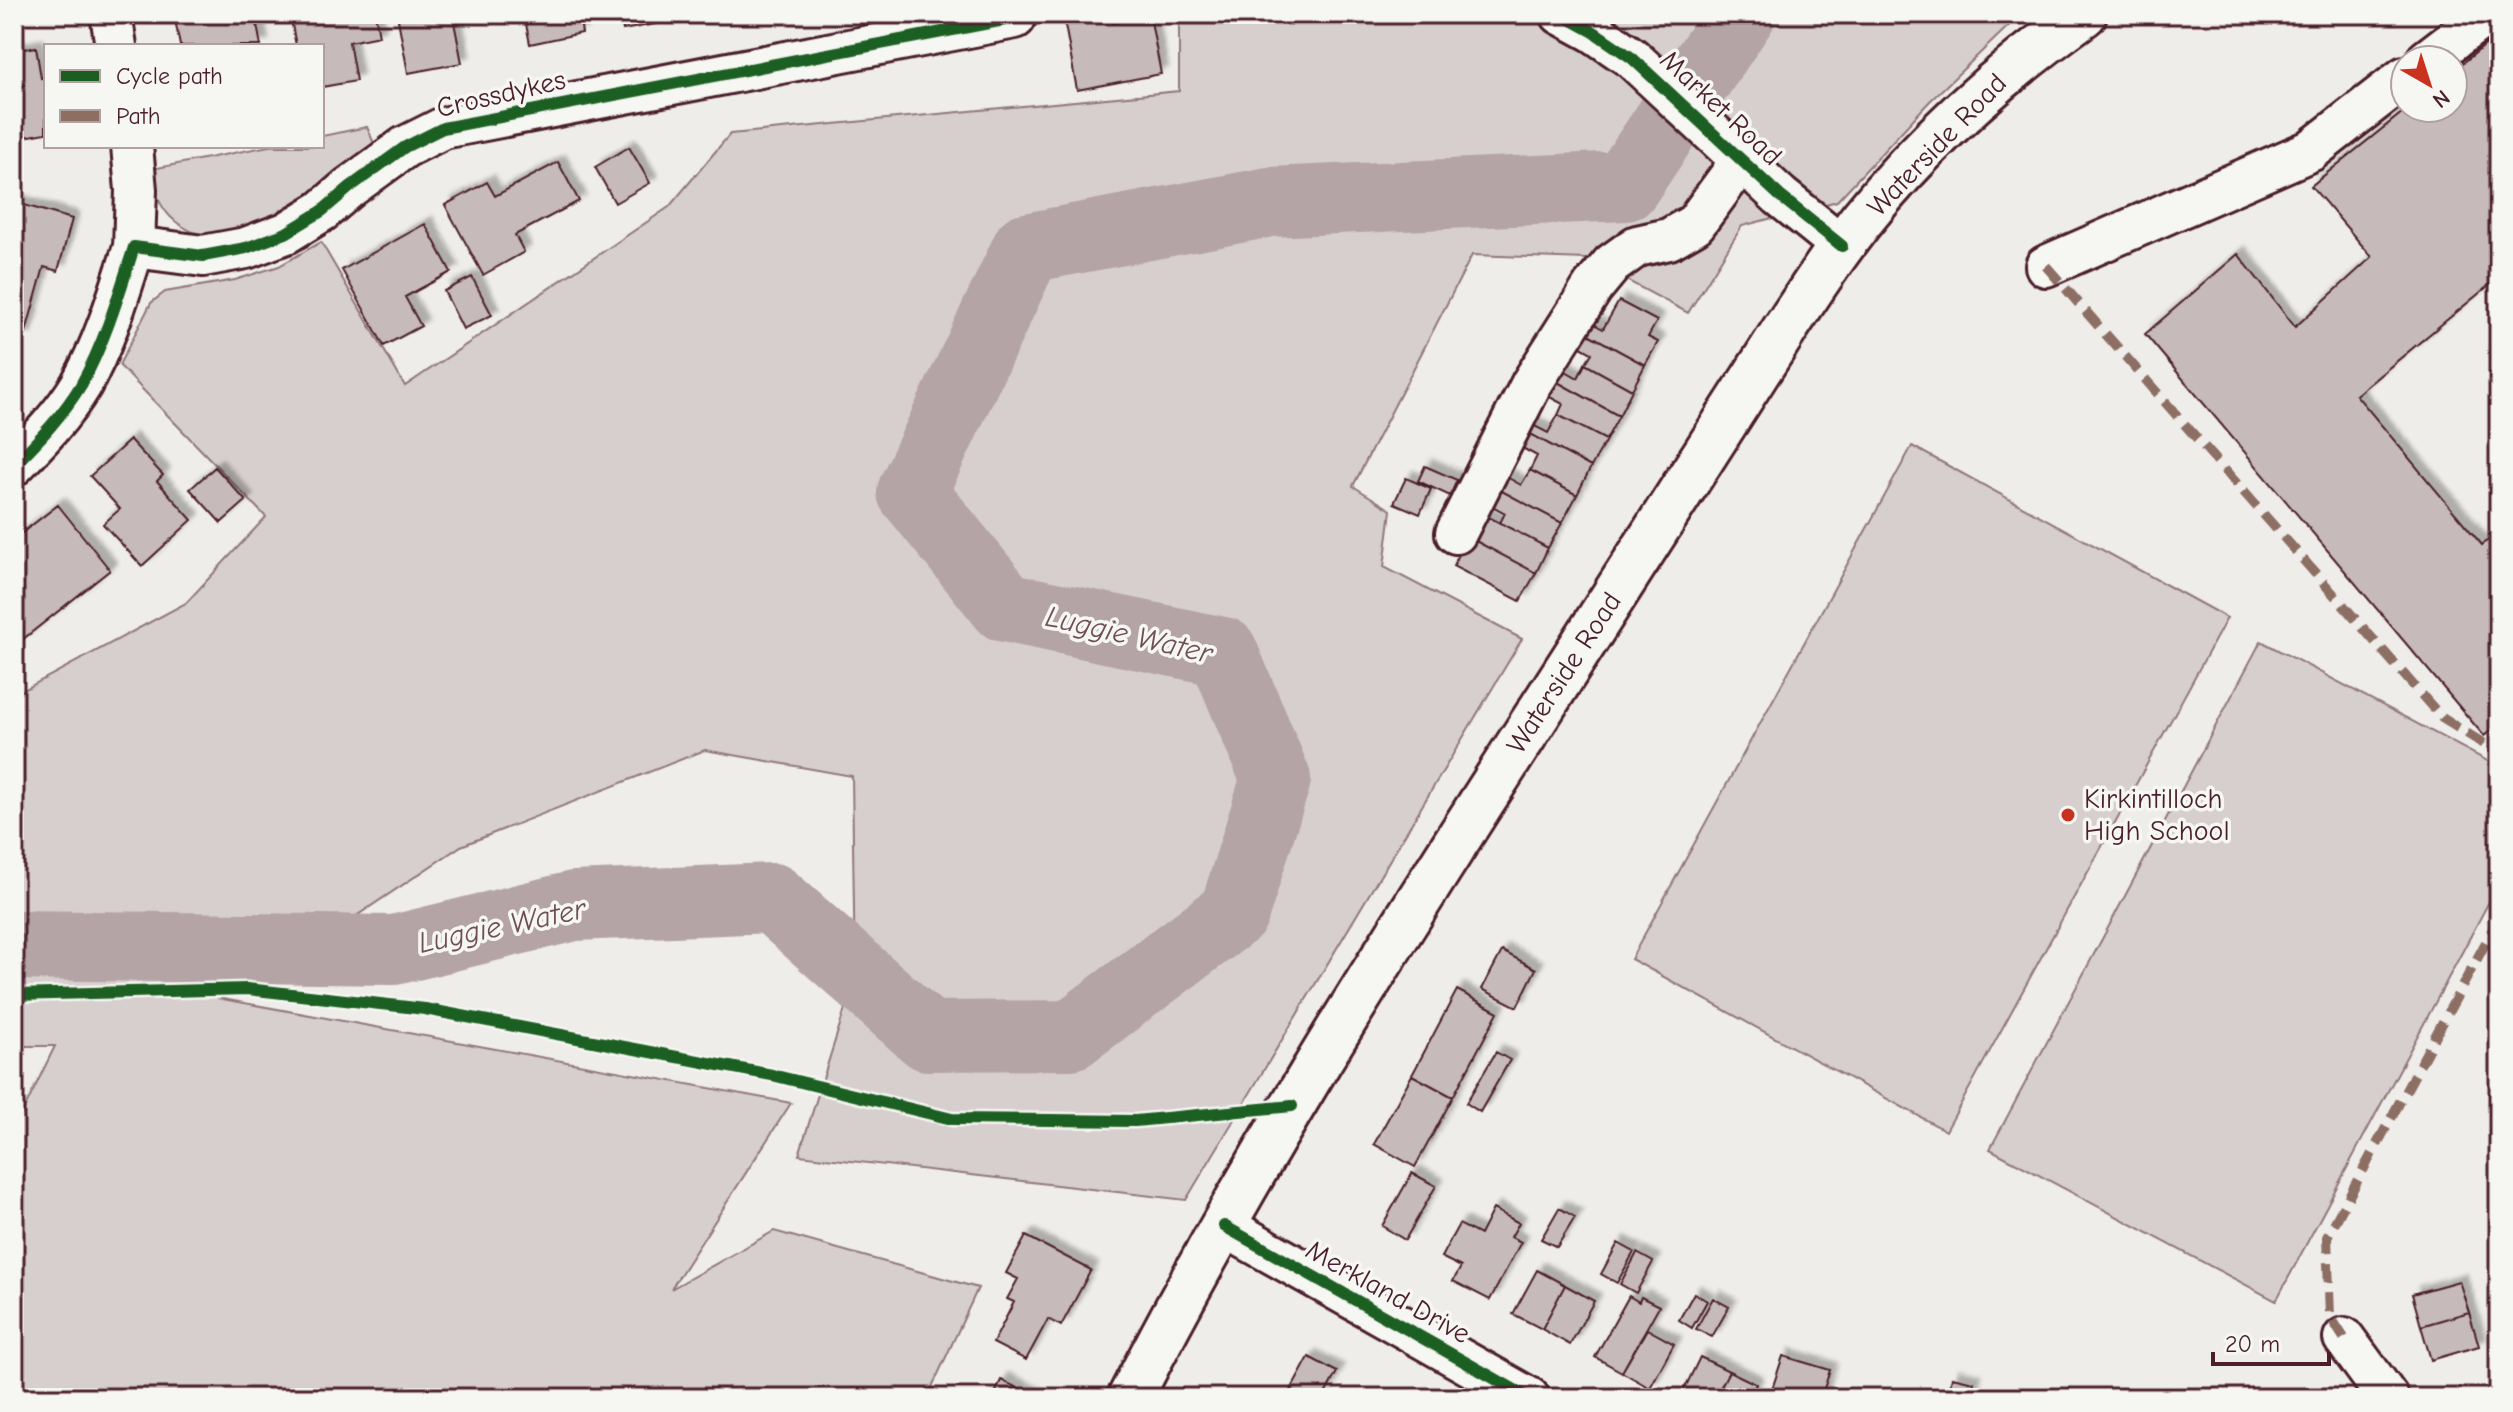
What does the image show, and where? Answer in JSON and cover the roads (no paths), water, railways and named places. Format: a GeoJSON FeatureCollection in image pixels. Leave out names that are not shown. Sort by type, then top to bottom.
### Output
{"type":"FeatureCollection","features":[{"type":"Feature","properties":{"kind":"main road","name":"Waterside Road"},"geometry":{"type":"LineString","coordinates":[[1130,1398],[1166,1328],[1292,1106],[1408,917],[1785,329],[1842,246],[1929,145],[2029,53],[2084,14]]}},
{"type":"Feature","properties":{"kind":"street"},"geometry":{"type":"LineString","coordinates":[[111,14],[116,44]]}},
{"type":"Feature","properties":{"kind":"street","name":"Market Road"},"geometry":{"type":"LineString","coordinates":[[1561,14],[1632,58],[1800,214],[1842,246]]}},
{"type":"Feature","properties":{"kind":"street"},"geometry":{"type":"LineString","coordinates":[[2448,44],[2487,14]]}},
{"type":"Feature","properties":{"kind":"street","name":"Crossdykes"},"geometry":{"type":"LineString","coordinates":[[134,247],[203,256],[246,248],[286,233],[322,211],[405,147],[443,128],[1015,18]]}},
{"type":"Feature","properties":{"kind":"street"},"geometry":{"type":"LineString","coordinates":[[2046,266],[2310,151],[2389,89]]}},
{"type":"Feature","properties":{"kind":"street"},"geometry":{"type":"LineString","coordinates":[[14,465],[46,433],[80,386],[111,319],[134,247],[136,190],[132,148]]}},
{"type":"Feature","properties":{"kind":"street"},"geometry":{"type":"LineString","coordinates":[[1456,533],[1532,383],[1593,287],[1612,264],[1637,246],[1669,239],[1695,224],[1730,149]]}},
{"type":"Feature","properties":{"kind":"street","name":"Merkland Drive"},"geometry":{"type":"LineString","coordinates":[[1224,1226],[1529,1398]]}},
{"type":"Feature","properties":{"kind":"street"},"geometry":{"type":"LineString","coordinates":[[2344,1338],[2388,1398]]}},
{"type":"Feature","properties":{"kind":"waterway","name":"Luggie Water"},"geometry":{"type":"LineString","coordinates":[[14,945],[394,950],[574,906],[772,898],[928,1036],[1071,1035],[1234,913],[1276,779],[1223,652],[1005,607],[912,492],[1027,248],[1270,202],[1625,186],[1741,14]]}},
{"type":"Feature","properties":{"kind":"place","name":"Kirkintilloch High School"},"geometry":{"type":"Point","coordinates":[2068,815]}}]}
